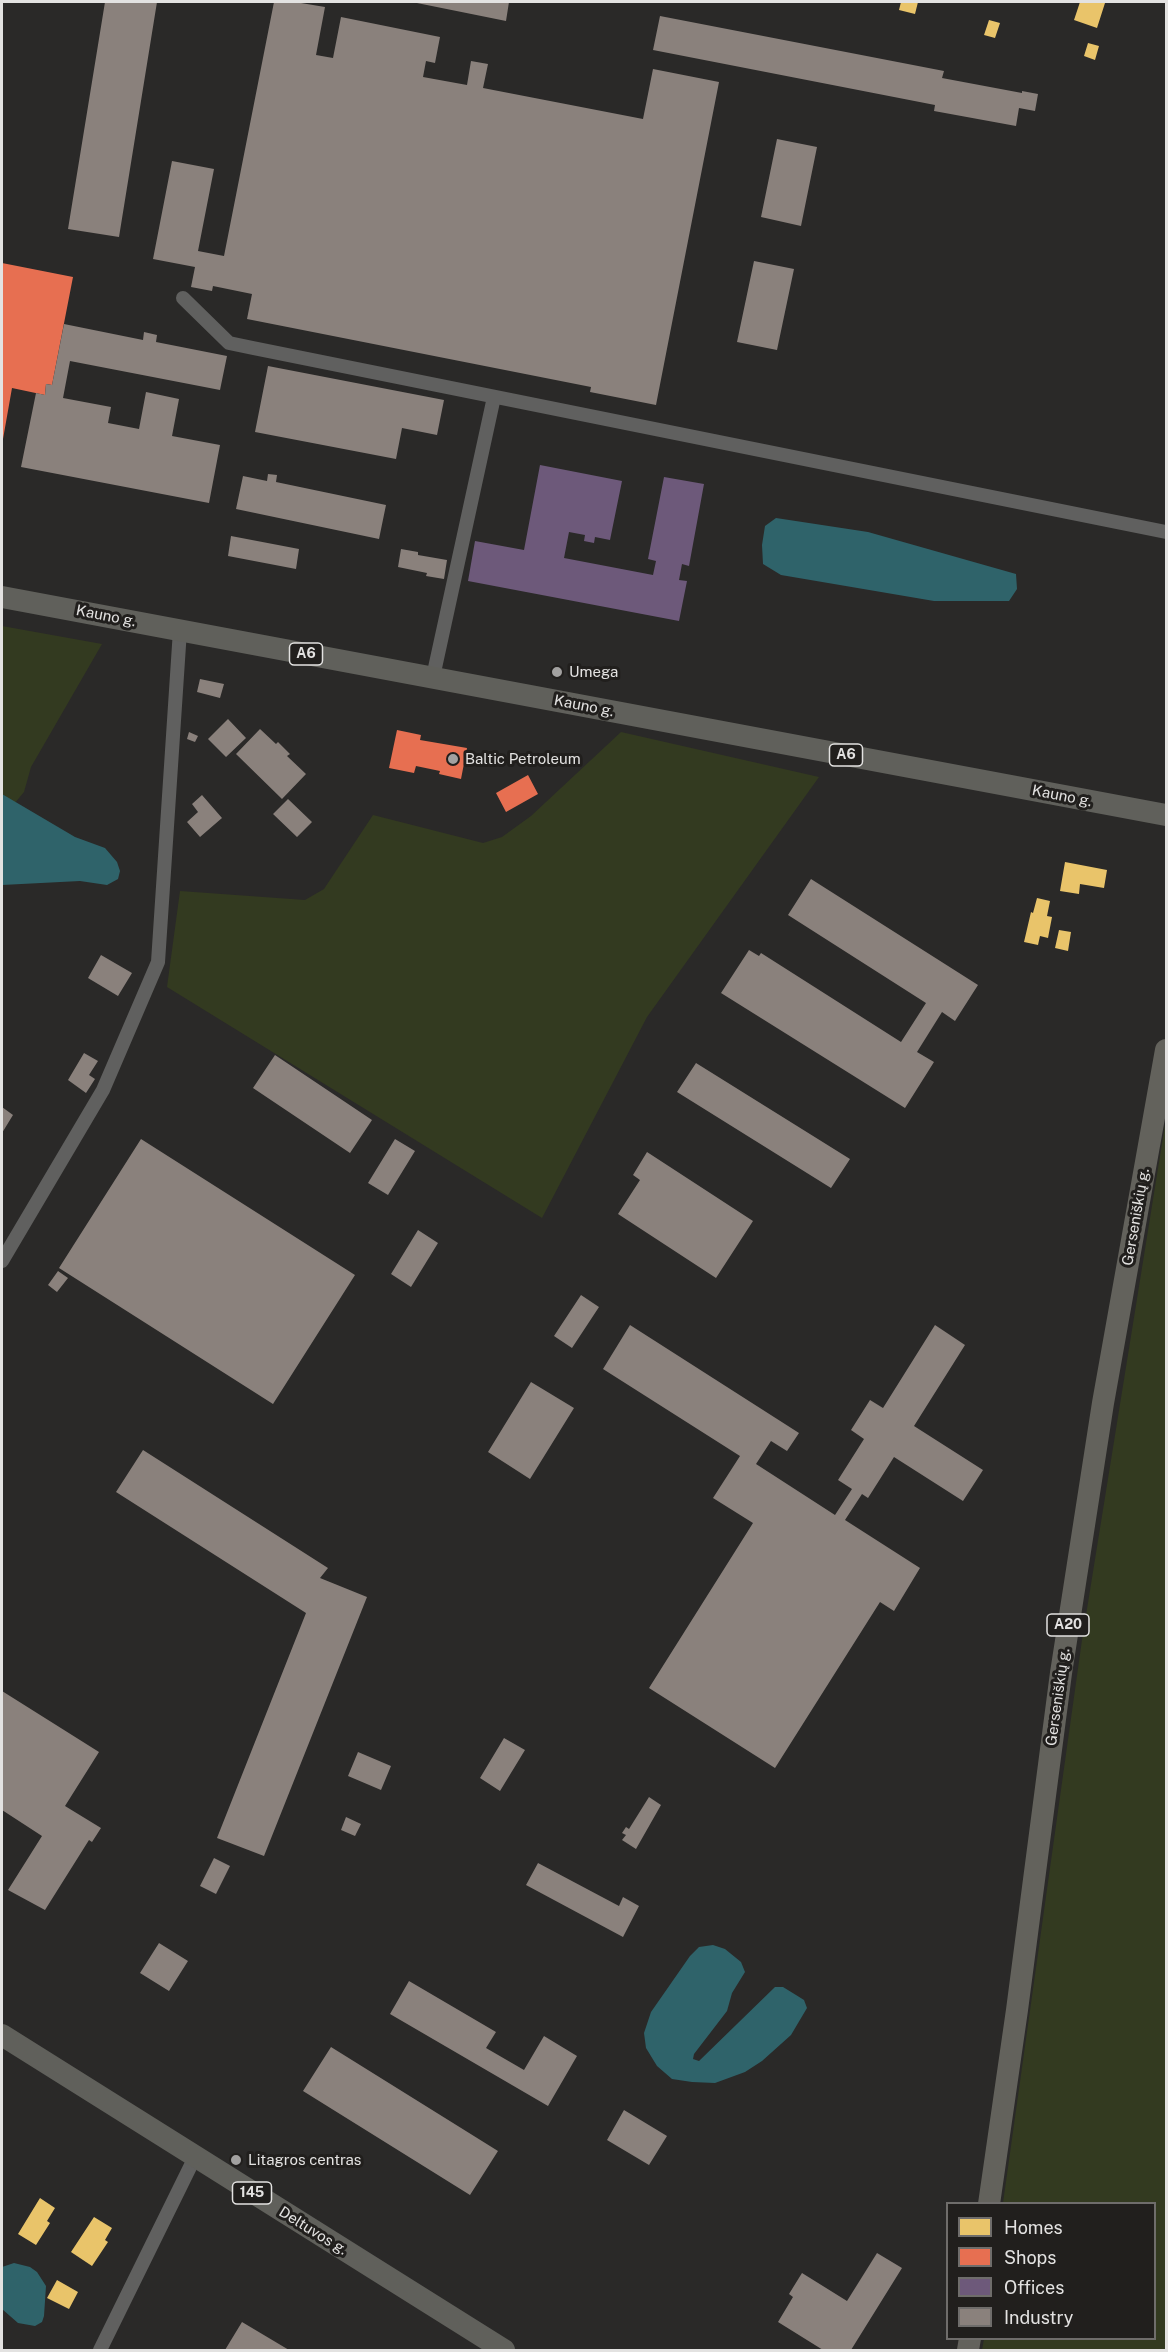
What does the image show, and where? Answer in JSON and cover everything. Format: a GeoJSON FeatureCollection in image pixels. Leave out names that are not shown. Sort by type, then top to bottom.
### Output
{"type":"FeatureCollection","features":[{"type":"Feature","properties":{"kind":"highway","name":"Gerseniškių g."},"geometry":{"type":"LineString","coordinates":[[989,2202],[1072,1598],[1103,1403],[1167,1050]]}},
{"type":"Feature","properties":{"kind":"main road","name":"Kauno g."},"geometry":{"type":"LineString","coordinates":[[2,597],[1167,815]]}},
{"type":"Feature","properties":{"kind":"main road","name":"Deltuvos g."},"geometry":{"type":"LineString","coordinates":[[2,2035],[504,2350]]}},
{"type":"Feature","properties":{"kind":"street"},"geometry":{"type":"LineString","coordinates":[[183,298],[229,343],[1167,532]]}},
{"type":"Feature","properties":{"kind":"street"},"geometry":{"type":"LineString","coordinates":[[433,677],[494,397]]}},
{"type":"Feature","properties":{"kind":"street"},"geometry":{"type":"LineString","coordinates":[[2,1261],[103,1090],[158,962],[180,630]]}},
{"type":"Feature","properties":{"kind":"street"},"geometry":{"type":"LineString","coordinates":[[100,2350],[195,2157]]}},
{"type":"Feature","properties":{"kind":"green space"},"geometry":{"type":"Polygon","coordinates":[[[2,626],[102,644],[31,767],[24,792],[14,804],[2,794],[2,626]]]}},
{"type":"Feature","properties":{"kind":"green space"},"geometry":{"type":"Polygon","coordinates":[[[621,732],[819,777],[647,1017],[542,1218],[167,987],[180,891],[305,900],[324,889],[373,815],[483,843],[502,837],[531,816],[621,732]]]}},
{"type":"Feature","properties":{"kind":"green space"},"geometry":{"type":"Polygon","coordinates":[[[1166,1119],[1166,2350],[982,2350],[984,2340],[1156,2340],[1156,2202],[1003,2202],[1082,1640],[1166,1119]]]}},
{"type":"Feature","properties":{"kind":"water"},"geometry":{"type":"Polygon","coordinates":[[[776,518],[868,532],[1016,574],[1017,589],[1009,601],[934,601],[781,575],[763,564],[762,545],[765,526],[776,518]]]}},
{"type":"Feature","properties":{"kind":"water"},"geometry":{"type":"Polygon","coordinates":[[[2,794],[75,837],[105,848],[117,862],[120,871],[118,879],[107,885],[80,881],[2,885],[2,794]]]}},
{"type":"Feature","properties":{"kind":"water"},"geometry":{"type":"Polygon","coordinates":[[[713,1945],[725,1949],[741,1962],[745,1972],[732,1993],[727,2011],[694,2054],[693,2059],[699,2061],[775,1987],[783,1987],[804,2000],[807,2008],[791,2035],[762,2061],[745,2072],[715,2083],[672,2079],[657,2066],[646,2048],[644,2033],[651,2012],[690,1956],[699,1947],[713,1945]]]}},
{"type":"Feature","properties":{"kind":"water"},"geometry":{"type":"Polygon","coordinates":[[[14,2263],[30,2267],[37,2272],[46,2286],[44,2316],[42,2322],[35,2326],[18,2323],[2,2309],[2,2267],[14,2263]]]}},
{"type":"Feature","properties":{"kind":"building: Homes"},"geometry":{"type":"Polygon","coordinates":[[[901,2],[918,2],[915,14],[899,10],[901,2]]]}},
{"type":"Feature","properties":{"kind":"building: Homes"},"geometry":{"type":"Polygon","coordinates":[[[1080,2],[1105,3],[1097,28],[1074,20],[1080,2]]]}},
{"type":"Feature","properties":{"kind":"building: Homes"},"geometry":{"type":"Polygon","coordinates":[[[989,20],[1000,23],[995,38],[984,35],[989,20]]]}},
{"type":"Feature","properties":{"kind":"building: Homes"},"geometry":{"type":"Polygon","coordinates":[[[1088,43],[1099,46],[1095,60],[1084,56],[1088,43]]]}},
{"type":"Feature","properties":{"kind":"building: Homes"},"geometry":{"type":"Polygon","coordinates":[[[1065,862],[1107,870],[1104,888],[1080,884],[1079,894],[1060,891],[1065,862]]]}},
{"type":"Feature","properties":{"kind":"building: Homes"},"geometry":{"type":"Polygon","coordinates":[[[1037,898],[1050,901],[1047,916],[1052,917],[1048,938],[1040,936],[1038,945],[1024,942],[1037,898]]]}},
{"type":"Feature","properties":{"kind":"building: Homes"},"geometry":{"type":"Polygon","coordinates":[[[1059,930],[1071,932],[1068,951],[1055,948],[1059,930]]]}},
{"type":"Feature","properties":{"kind":"building: Homes"},"geometry":{"type":"Polygon","coordinates":[[[40,2198],[55,2208],[47,2221],[50,2223],[36,2245],[18,2234],[40,2198]]]}},
{"type":"Feature","properties":{"kind":"building: Homes"},"geometry":{"type":"Polygon","coordinates":[[[94,2217],[112,2228],[105,2240],[108,2242],[92,2266],[71,2252],[94,2217]]]}},
{"type":"Feature","properties":{"kind":"building: Homes"},"geometry":{"type":"Polygon","coordinates":[[[57,2280],[78,2292],[69,2309],[47,2298],[57,2280]]]}},
{"type":"Feature","properties":{"kind":"building: Shops"},"geometry":{"type":"Polygon","coordinates":[[[2,263],[73,277],[52,385],[46,384],[45,395],[12,388],[3,439],[2,263]]]}},
{"type":"Feature","properties":{"kind":"building: Shops"},"geometry":{"type":"Polygon","coordinates":[[[397,730],[421,735],[420,740],[467,748],[461,779],[439,774],[440,771],[416,766],[414,773],[389,768],[397,730]]]}},
{"type":"Feature","properties":{"kind":"building: Shops"},"geometry":{"type":"Polygon","coordinates":[[[528,775],[538,794],[506,812],[496,793],[528,775]]]}},
{"type":"Feature","properties":{"kind":"building: Offices"},"geometry":{"type":"Polygon","coordinates":[[[540,465],[622,481],[610,540],[595,537],[594,543],[584,541],[585,535],[569,532],[564,558],[653,575],[656,561],[648,559],[664,477],[704,484],[689,566],[682,564],[679,580],[687,581],[679,621],[468,581],[475,541],[524,550],[540,465]]]}},
{"type":"Feature","properties":{"kind":"building: Industry"},"geometry":{"type":"Polygon","coordinates":[[[105,2],[157,2],[119,237],[68,229],[105,2]]]}},
{"type":"Feature","properties":{"kind":"building: Industry"},"geometry":{"type":"Polygon","coordinates":[[[274,2],[295,2],[325,7],[316,55],[333,58],[341,17],[440,37],[435,63],[426,61],[423,77],[467,85],[471,61],[488,64],[483,88],[643,119],[653,69],[719,82],[656,405],[590,392],[591,387],[247,319],[252,294],[213,286],[212,291],[191,287],[195,267],[153,259],[172,161],[214,169],[198,251],[224,256],[274,2]]]}},
{"type":"Feature","properties":{"kind":"building: Industry"},"geometry":{"type":"Polygon","coordinates":[[[412,2],[509,2],[506,21],[412,2]]]}},
{"type":"Feature","properties":{"kind":"building: Industry"},"geometry":{"type":"Polygon","coordinates":[[[660,16],[944,71],[942,78],[1038,94],[1035,111],[1019,108],[1016,126],[934,111],[935,105],[653,50],[660,16]]]}},
{"type":"Feature","properties":{"kind":"building: Industry"},"geometry":{"type":"Polygon","coordinates":[[[777,139],[817,147],[801,226],[761,217],[777,139]]]}},
{"type":"Feature","properties":{"kind":"building: Industry"},"geometry":{"type":"Polygon","coordinates":[[[754,261],[794,269],[777,350],[737,342],[754,261]]]}},
{"type":"Feature","properties":{"kind":"building: Industry"},"geometry":{"type":"Polygon","coordinates":[[[64,324],[143,340],[144,332],[157,335],[156,342],[227,356],[220,390],[70,361],[63,398],[111,407],[108,423],[139,429],[146,392],[179,399],[172,436],[220,445],[209,503],[21,467],[36,393],[45,395],[46,384],[52,385],[64,324]]]}},
{"type":"Feature","properties":{"kind":"building: Industry"},"geometry":{"type":"Polygon","coordinates":[[[268,366],[444,400],[437,435],[402,428],[396,459],[255,432],[268,366]]]}},
{"type":"Feature","properties":{"kind":"building: Industry"},"geometry":{"type":"Polygon","coordinates":[[[268,474],[277,475],[276,482],[386,505],[379,539],[236,509],[243,476],[267,481],[268,474]]]}},
{"type":"Feature","properties":{"kind":"building: Industry"},"geometry":{"type":"Polygon","coordinates":[[[231,536],[299,549],[296,569],[228,556],[231,536]]]}},
{"type":"Feature","properties":{"kind":"building: Industry"},"geometry":{"type":"Polygon","coordinates":[[[401,549],[418,552],[418,555],[447,560],[444,579],[398,567],[401,549]]]}},
{"type":"Feature","properties":{"kind":"building: Industry"},"geometry":{"type":"Polygon","coordinates":[[[200,679],[224,684],[220,698],[197,692],[200,679]]]}},
{"type":"Feature","properties":{"kind":"building: Industry"},"geometry":{"type":"Polygon","coordinates":[[[228,719],[246,738],[226,757],[208,739],[228,719]]]}},
{"type":"Feature","properties":{"kind":"building: Industry"},"geometry":{"type":"Polygon","coordinates":[[[260,729],[276,744],[278,742],[290,754],[287,756],[306,774],[282,799],[236,754],[260,729]]]}},
{"type":"Feature","properties":{"kind":"building: Industry"},"geometry":{"type":"Polygon","coordinates":[[[189,732],[198,736],[195,742],[187,739],[189,732]]]}},
{"type":"Feature","properties":{"kind":"building: Industry"},"geometry":{"type":"Polygon","coordinates":[[[202,795],[222,818],[200,837],[187,822],[198,812],[192,804],[202,795]]]}},
{"type":"Feature","properties":{"kind":"building: Industry"},"geometry":{"type":"Polygon","coordinates":[[[288,799],[312,822],[297,837],[273,814],[288,799]]]}},
{"type":"Feature","properties":{"kind":"building: Industry"},"geometry":{"type":"Polygon","coordinates":[[[811,879],[978,985],[955,1021],[942,1012],[917,1052],[934,1062],[905,1108],[721,993],[749,950],[759,956],[761,953],[901,1042],[926,1003],[788,915],[811,879]]]}},
{"type":"Feature","properties":{"kind":"building: Industry"},"geometry":{"type":"Polygon","coordinates":[[[101,955],[132,973],[118,996],[88,978],[101,955]]]}},
{"type":"Feature","properties":{"kind":"building: Industry"},"geometry":{"type":"Polygon","coordinates":[[[84,1053],[98,1061],[89,1075],[95,1079],[86,1093],[68,1080],[84,1053]]]}},
{"type":"Feature","properties":{"kind":"building: Industry"},"geometry":{"type":"Polygon","coordinates":[[[275,1055],[372,1120],[350,1153],[253,1088],[275,1055]]]}},
{"type":"Feature","properties":{"kind":"building: Industry"},"geometry":{"type":"Polygon","coordinates":[[[696,1063],[850,1159],[831,1188],[677,1092],[696,1063]]]}},
{"type":"Feature","properties":{"kind":"building: Industry"},"geometry":{"type":"Polygon","coordinates":[[[2,1107],[13,1115],[2,1133],[2,1107]]]}},
{"type":"Feature","properties":{"kind":"building: Industry"},"geometry":{"type":"Polygon","coordinates":[[[141,1139],[355,1275],[273,1404],[59,1268],[141,1139]]]}},
{"type":"Feature","properties":{"kind":"building: Industry"},"geometry":{"type":"Polygon","coordinates":[[[395,1139],[415,1151],[388,1195],[368,1183],[395,1139]]]}},
{"type":"Feature","properties":{"kind":"building: Industry"},"geometry":{"type":"Polygon","coordinates":[[[647,1152],[753,1221],[716,1278],[618,1214],[640,1180],[633,1175],[647,1152]]]}},
{"type":"Feature","properties":{"kind":"building: Industry"},"geometry":{"type":"Polygon","coordinates":[[[418,1230],[438,1243],[411,1287],[391,1274],[418,1230]]]}},
{"type":"Feature","properties":{"kind":"building: Industry"},"geometry":{"type":"Polygon","coordinates":[[[58,1271],[68,1278],[57,1292],[48,1285],[58,1271]]]}},
{"type":"Feature","properties":{"kind":"building: Industry"},"geometry":{"type":"Polygon","coordinates":[[[581,1295],[599,1307],[572,1348],[554,1336],[581,1295]]]}},
{"type":"Feature","properties":{"kind":"building: Industry"},"geometry":{"type":"Polygon","coordinates":[[[630,1325],[799,1433],[787,1451],[771,1441],[756,1464],[835,1515],[852,1489],[838,1480],[864,1439],[851,1430],[870,1400],[883,1408],[935,1325],[965,1345],[914,1426],[983,1470],[963,1501],[894,1457],[868,1498],[862,1494],[845,1520],[920,1568],[894,1611],[880,1602],[775,1768],[649,1688],[753,1523],[713,1498],[740,1456],[603,1369],[630,1325]]]}},
{"type":"Feature","properties":{"kind":"building: Industry"},"geometry":{"type":"Polygon","coordinates":[[[531,1382],[574,1408],[530,1479],[488,1452],[531,1382]]]}},
{"type":"Feature","properties":{"kind":"building: Industry"},"geometry":{"type":"Polygon","coordinates":[[[143,1450],[328,1568],[320,1578],[367,1597],[264,1856],[217,1838],[306,1613],[116,1492],[143,1450]]]}},
{"type":"Feature","properties":{"kind":"building: Industry"},"geometry":{"type":"Polygon","coordinates":[[[2,1691],[99,1752],[65,1806],[101,1828],[92,1842],[89,1840],[45,1910],[8,1890],[42,1836],[2,1810],[2,1691]]]}},
{"type":"Feature","properties":{"kind":"building: Industry"},"geometry":{"type":"Polygon","coordinates":[[[504,1738],[525,1750],[500,1791],[480,1778],[504,1738]]]}},
{"type":"Feature","properties":{"kind":"building: Industry"},"geometry":{"type":"Polygon","coordinates":[[[358,1752],[391,1766],[381,1790],[348,1776],[358,1752]]]}},
{"type":"Feature","properties":{"kind":"building: Industry"},"geometry":{"type":"Polygon","coordinates":[[[649,1797],[661,1805],[636,1849],[622,1840],[626,1835],[622,1833],[626,1827],[629,1829],[649,1797]]]}},
{"type":"Feature","properties":{"kind":"building: Industry"},"geometry":{"type":"Polygon","coordinates":[[[346,1817],[361,1824],[355,1836],[341,1830],[346,1817]]]}},
{"type":"Feature","properties":{"kind":"building: Industry"},"geometry":{"type":"Polygon","coordinates":[[[214,1858],[230,1866],[216,1894],[200,1886],[214,1858]]]}},
{"type":"Feature","properties":{"kind":"building: Industry"},"geometry":{"type":"Polygon","coordinates":[[[538,1863],[619,1906],[623,1897],[639,1906],[623,1937],[526,1885],[538,1863]]]}},
{"type":"Feature","properties":{"kind":"building: Industry"},"geometry":{"type":"Polygon","coordinates":[[[159,1943],[188,1961],[169,1991],[140,1973],[159,1943]]]}},
{"type":"Feature","properties":{"kind":"building: Industry"},"geometry":{"type":"Polygon","coordinates":[[[409,1981],[496,2032],[486,2048],[524,2070],[544,2036],[577,2056],[548,2106],[390,2014],[409,1981]]]}},
{"type":"Feature","properties":{"kind":"building: Industry"},"geometry":{"type":"Polygon","coordinates":[[[331,2047],[498,2151],[470,2195],[303,2091],[331,2047]]]}},
{"type":"Feature","properties":{"kind":"building: Industry"},"geometry":{"type":"Polygon","coordinates":[[[624,2110],[667,2136],[649,2165],[607,2140],[624,2110]]]}},
{"type":"Feature","properties":{"kind":"building: Industry"},"geometry":{"type":"Polygon","coordinates":[[[877,2253],[902,2268],[851,2350],[823,2350],[778,2322],[793,2297],[789,2294],[802,2273],[847,2301],[877,2253]]]}},
{"type":"Feature","properties":{"kind":"building: Industry"},"geometry":{"type":"Polygon","coordinates":[[[242,2322],[289,2350],[225,2350],[242,2322]]]}},
{"type":"Feature","properties":{"kind":"place","name":"Umega"},"geometry":{"type":"Point","coordinates":[557,672]}},
{"type":"Feature","properties":{"kind":"place","name":"Baltic Petroleum"},"geometry":{"type":"Point","coordinates":[453,759]}},
{"type":"Feature","properties":{"kind":"place","name":"Litagros centras"},"geometry":{"type":"Point","coordinates":[236,2160]}}]}
